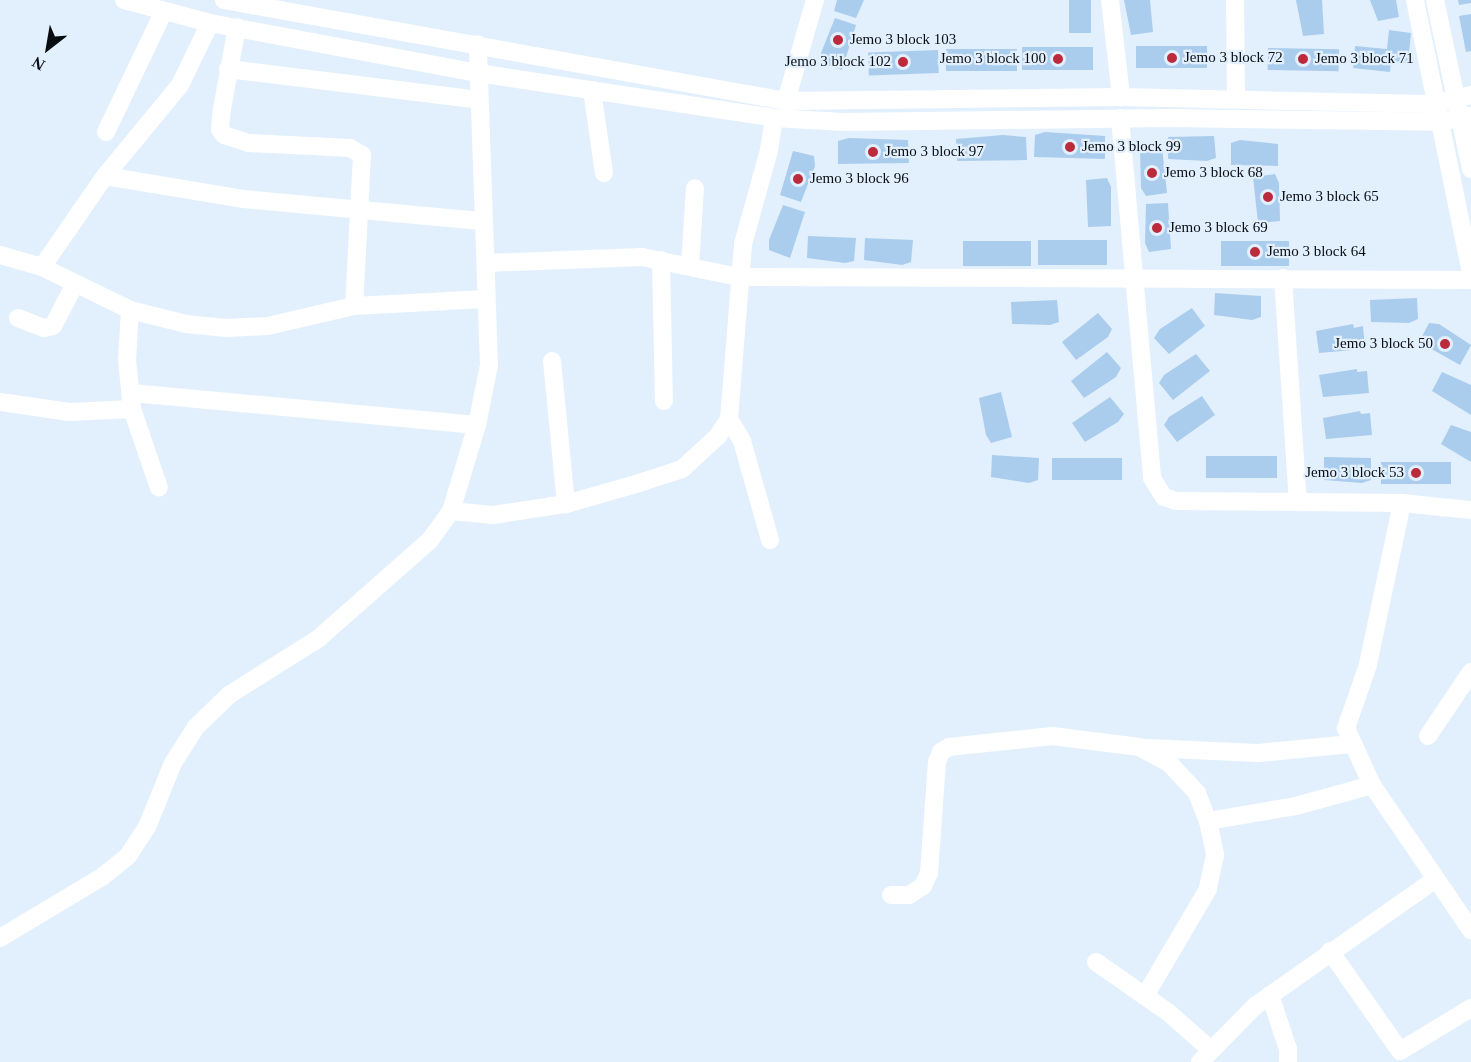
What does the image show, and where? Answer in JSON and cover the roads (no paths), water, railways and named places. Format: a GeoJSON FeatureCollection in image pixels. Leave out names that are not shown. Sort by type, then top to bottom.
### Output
{"type":"FeatureCollection","features":[{"type":"Feature","properties":{"kind":"street"},"geometry":{"type":"LineString","coordinates":[[124,0],[210,23],[478,73],[774,118],[844,122],[1170,117],[1439,122],[1465,118]]}},
{"type":"Feature","properties":{"kind":"street"},"geometry":{"type":"LineString","coordinates":[[224,0],[786,101],[1121,97],[1435,104],[1463,97]]}},
{"type":"Feature","properties":{"kind":"street"},"geometry":{"type":"LineString","coordinates":[[786,101],[815,0]]}},
{"type":"Feature","properties":{"kind":"street"},"geometry":{"type":"LineString","coordinates":[[1110,0],[1121,97]]}},
{"type":"Feature","properties":{"kind":"street"},"geometry":{"type":"LineString","coordinates":[[1235,0],[1236,99]]}},
{"type":"Feature","properties":{"kind":"street"},"geometry":{"type":"LineString","coordinates":[[1415,0],[1471,274]]}},
{"type":"Feature","properties":{"kind":"street"},"geometry":{"type":"LineString","coordinates":[[1435,0],[1463,97],[1471,169]]}},
{"type":"Feature","properties":{"kind":"street"},"geometry":{"type":"LineString","coordinates":[[106,132],[164,12]]}},
{"type":"Feature","properties":{"kind":"street"},"geometry":{"type":"LineString","coordinates":[[42,267],[105,176],[180,85],[210,23]]}},
{"type":"Feature","properties":{"kind":"street"},"geometry":{"type":"LineString","coordinates":[[237,27],[228,69],[220,129],[225,135],[248,143],[357,150],[362,155],[357,212],[354,306]]}},
{"type":"Feature","properties":{"kind":"street"},"geometry":{"type":"LineString","coordinates":[[0,938],[102,877],[128,856],[147,827],[173,763],[196,728],[228,695],[319,638],[430,540],[451,511],[477,425],[489,365],[485,299],[487,263],[482,221],[478,44]]}},
{"type":"Feature","properties":{"kind":"street"},"geometry":{"type":"LineString","coordinates":[[228,69],[479,100]]}},
{"type":"Feature","properties":{"kind":"street"},"geometry":{"type":"LineString","coordinates":[[592,90],[604,173]]}},
{"type":"Feature","properties":{"kind":"street"},"geometry":{"type":"LineString","coordinates":[[1168,98],[1170,117]]}},
{"type":"Feature","properties":{"kind":"street"},"geometry":{"type":"LineString","coordinates":[[842,100],[844,122]]}},
{"type":"Feature","properties":{"kind":"street"},"geometry":{"type":"LineString","coordinates":[[451,511],[493,515],[566,504],[682,469],[700,457],[729,419],[738,277],[770,150],[774,118]]}},
{"type":"Feature","properties":{"kind":"street"},"geometry":{"type":"LineString","coordinates":[[1120,118],[1132,276],[1152,478],[1164,497],[1176,501],[1402,503],[1471,510]]}},
{"type":"Feature","properties":{"kind":"street"},"geometry":{"type":"LineString","coordinates":[[105,176],[243,199],[357,212],[482,221]]}},
{"type":"Feature","properties":{"kind":"street"},"geometry":{"type":"LineString","coordinates":[[690,265],[694,188]]}},
{"type":"Feature","properties":{"kind":"street"},"geometry":{"type":"LineString","coordinates":[[0,255],[42,267],[130,310],[186,324],[227,328],[268,326],[354,306],[485,299]]}},
{"type":"Feature","properties":{"kind":"street"},"geometry":{"type":"LineString","coordinates":[[487,263],[541,259],[661,260],[738,277],[1132,276],[1471,280]]}},
{"type":"Feature","properties":{"kind":"street"},"geometry":{"type":"LineString","coordinates":[[661,260],[664,401]]}},
{"type":"Feature","properties":{"kind":"street"},"geometry":{"type":"LineString","coordinates":[[1283,278],[1298,501]]}},
{"type":"Feature","properties":{"kind":"street"},"geometry":{"type":"LineString","coordinates":[[18,318],[44,328],[53,326],[75,284]]}},
{"type":"Feature","properties":{"kind":"street"},"geometry":{"type":"LineString","coordinates":[[130,310],[127,360],[132,401],[159,488]]}},
{"type":"Feature","properties":{"kind":"street"},"geometry":{"type":"LineString","coordinates":[[552,361],[566,504]]}},
{"type":"Feature","properties":{"kind":"street"},"geometry":{"type":"LineString","coordinates":[[0,402],[69,412],[132,401],[477,425]]}},
{"type":"Feature","properties":{"kind":"street"},"geometry":{"type":"LineString","coordinates":[[729,419],[742,441],[770,540]]}},
{"type":"Feature","properties":{"kind":"street"},"geometry":{"type":"LineString","coordinates":[[1402,503],[1368,665],[1346,728],[1372,785],[1410,835],[1434,880],[1471,930]]}},
{"type":"Feature","properties":{"kind":"street"},"geometry":{"type":"LineString","coordinates":[[1428,736],[1471,672]]}},
{"type":"Feature","properties":{"kind":"street"},"geometry":{"type":"LineString","coordinates":[[891,895],[909,895],[922,886],[928,873],[937,762],[941,752],[949,747],[1052,736],[1139,747],[1258,753],[1352,744]]}},
{"type":"Feature","properties":{"kind":"street"},"geometry":{"type":"LineString","coordinates":[[1139,747],[1169,763],[1197,793],[1208,821],[1215,855],[1213,877],[1144,996]]}},
{"type":"Feature","properties":{"kind":"street"},"geometry":{"type":"LineString","coordinates":[[1208,821],[1296,806],[1372,785]]}},
{"type":"Feature","properties":{"kind":"street"},"geometry":{"type":"LineString","coordinates":[[1096,962],[1144,996],[1205,1056],[1270,995],[1434,880]]}},
{"type":"Feature","properties":{"kind":"street"},"geometry":{"type":"LineString","coordinates":[[1330,951],[1400,1051],[1471,1008]]}},
{"type":"Feature","properties":{"kind":"street"},"geometry":{"type":"LineString","coordinates":[[1270,995],[1288,1049],[1288,1062]]}},
{"type":"Feature","properties":{"kind":"place","name":"Jemo 3 block 103"},"geometry":{"type":"Point","coordinates":[838,40]}},
{"type":"Feature","properties":{"kind":"place","name":"Jemo 3 block 72"},"geometry":{"type":"Point","coordinates":[1172,58]}},
{"type":"Feature","properties":{"kind":"place","name":"Jemo 3 block 100"},"geometry":{"type":"Point","coordinates":[1058,59]}},
{"type":"Feature","properties":{"kind":"place","name":"Jemo 3 block 71"},"geometry":{"type":"Point","coordinates":[1303,59]}},
{"type":"Feature","properties":{"kind":"place","name":"Jemo 3 block 102"},"geometry":{"type":"Point","coordinates":[903,62]}},
{"type":"Feature","properties":{"kind":"place","name":"Jemo 3 block 99"},"geometry":{"type":"Point","coordinates":[1070,147]}},
{"type":"Feature","properties":{"kind":"place","name":"Jemo 3 block 97"},"geometry":{"type":"Point","coordinates":[873,152]}},
{"type":"Feature","properties":{"kind":"place","name":"Jemo 3 block 68"},"geometry":{"type":"Point","coordinates":[1152,173]}},
{"type":"Feature","properties":{"kind":"place","name":"Jemo 3 block 96"},"geometry":{"type":"Point","coordinates":[798,179]}},
{"type":"Feature","properties":{"kind":"place","name":"Jemo 3 block 65"},"geometry":{"type":"Point","coordinates":[1268,197]}},
{"type":"Feature","properties":{"kind":"place","name":"Jemo 3 block 69"},"geometry":{"type":"Point","coordinates":[1157,228]}},
{"type":"Feature","properties":{"kind":"place","name":"Jemo 3 block 64"},"geometry":{"type":"Point","coordinates":[1255,252]}},
{"type":"Feature","properties":{"kind":"place","name":"Jemo 3 block 50"},"geometry":{"type":"Point","coordinates":[1445,344]}},
{"type":"Feature","properties":{"kind":"place","name":"Jemo 3 block 53"},"geometry":{"type":"Point","coordinates":[1416,473]}}]}
